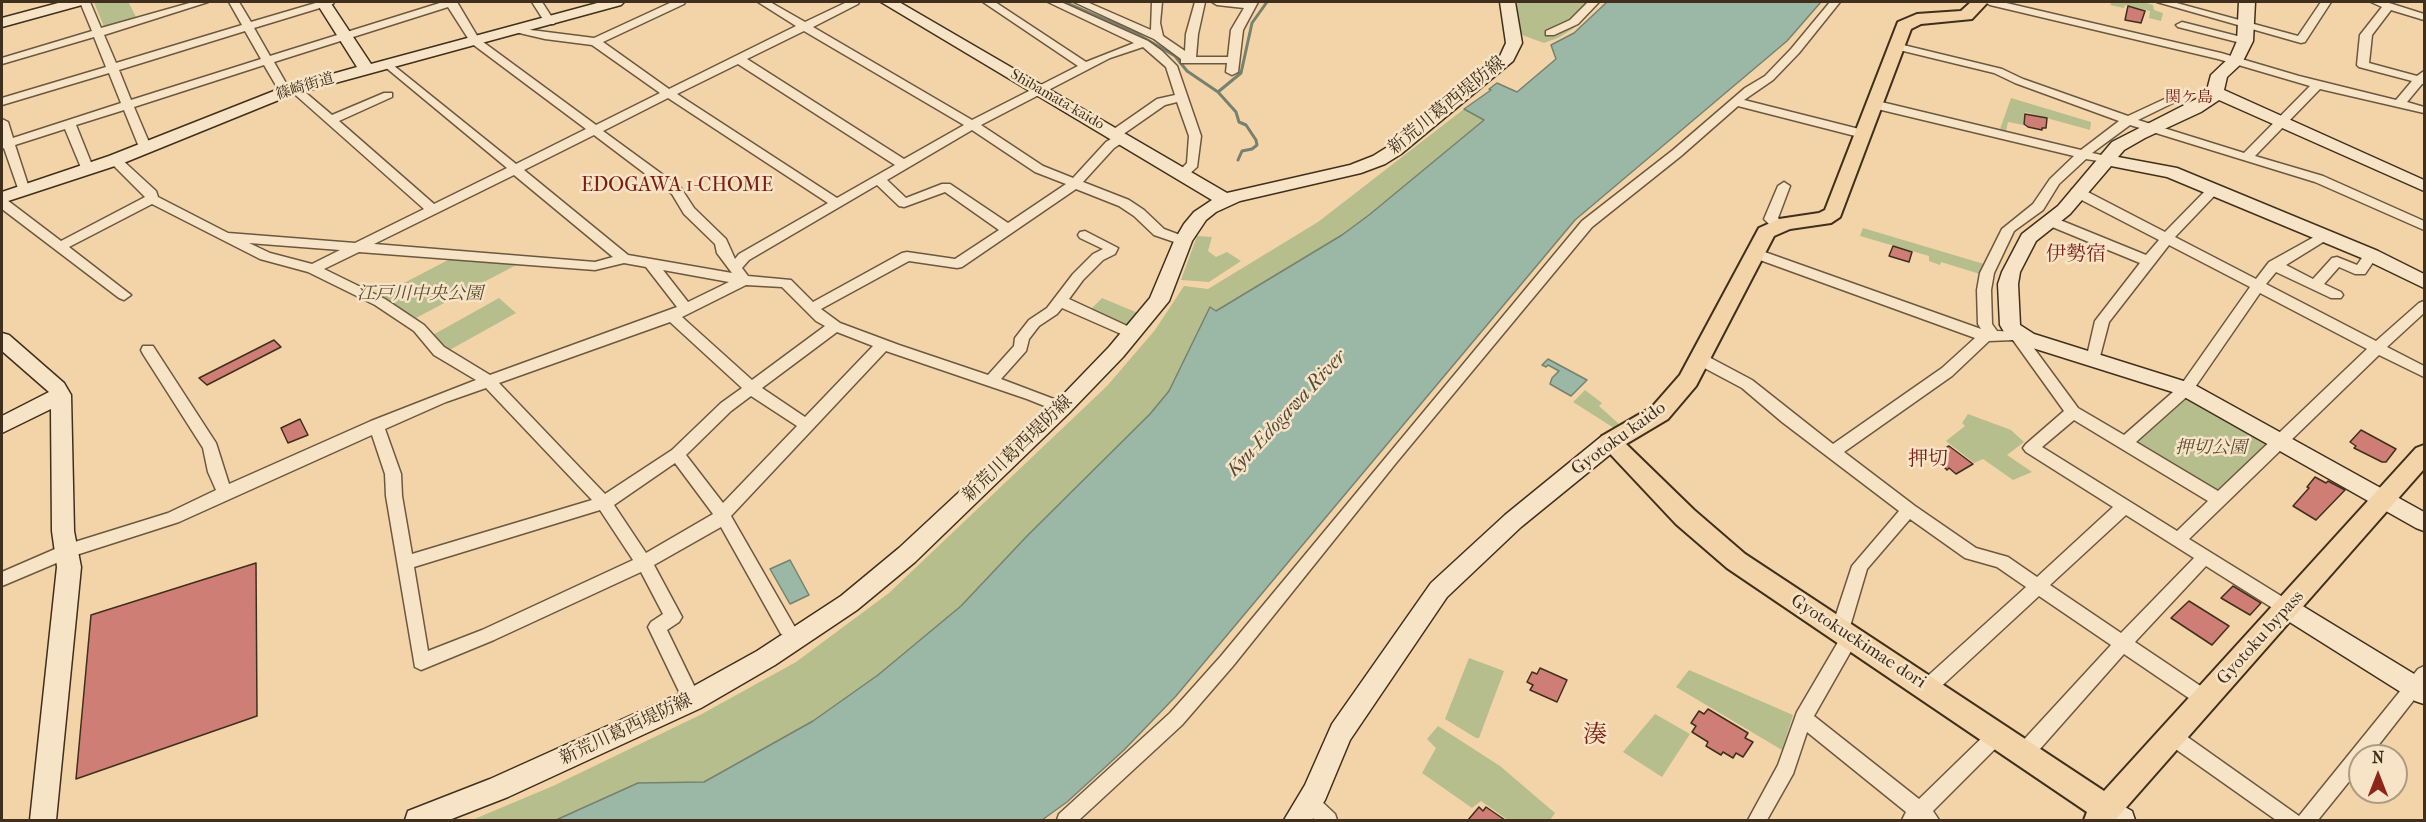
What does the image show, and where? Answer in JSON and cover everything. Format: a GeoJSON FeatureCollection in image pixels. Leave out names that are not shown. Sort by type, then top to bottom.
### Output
{"type":"FeatureCollection","features":[{"type":"Feature","properties":{"kind":"main road"},"geometry":{"type":"LineString","coordinates":[[1778,225],[1817,221],[1833,213],[1895,46],[1907,23],[1917,19],[1966,16],[1980,2]]}},
{"type":"Feature","properties":{"kind":"main road","name":"Gyotoku kaido"},"geometry":{"type":"LineString","coordinates":[[1610,442],[1660,413],[1688,380],[1766,232],[1778,225]]}},
{"type":"Feature","properties":{"kind":"main road","name":"Gyotokuekimae dori"},"geometry":{"type":"LineString","coordinates":[[1610,442],[1713,542],[1754,573],[2025,752],[2109,817]]}},
{"type":"Feature","properties":{"kind":"main road","name":"Gyotoku bypass"},"geometry":{"type":"LineString","coordinates":[[2109,817],[2205,699],[2288,609],[2424,454]]}},
{"type":"Feature","properties":{"kind":"street"},"geometry":{"type":"LineString","coordinates":[[2,23],[76,2],[97,33],[145,147]]}},
{"type":"Feature","properties":{"kind":"street"},"geometry":{"type":"LineString","coordinates":[[2,61],[203,2]]}},
{"type":"Feature","properties":{"kind":"street"},"geometry":{"type":"LineString","coordinates":[[234,2],[267,60],[290,91],[331,120],[433,210]]}},
{"type":"Feature","properties":{"kind":"street"},"geometry":{"type":"LineString","coordinates":[[2,102],[325,2],[366,69]]}},
{"type":"Feature","properties":{"kind":"street"},"geometry":{"type":"LineString","coordinates":[[5,144],[346,35],[422,6],[451,2],[475,41],[677,191],[689,211],[721,242],[724,253],[740,274]]}},
{"type":"Feature","properties":{"kind":"street"},"geometry":{"type":"LineString","coordinates":[[537,2],[549,22]]}},
{"type":"Feature","properties":{"kind":"street","name":"篠崎街道"},"geometry":{"type":"LineString","coordinates":[[2,198],[88,170],[290,91],[616,2]]}},
{"type":"Feature","properties":{"kind":"street"},"geometry":{"type":"LineString","coordinates":[[595,42],[680,2]]}},
{"type":"Feature","properties":{"kind":"street"},"geometry":{"type":"LineString","coordinates":[[763,2],[972,125],[1039,169],[1073,185],[1124,203],[1139,213],[1159,232],[1183,241]]}},
{"type":"Feature","properties":{"kind":"street"},"geometry":{"type":"LineString","coordinates":[[313,269],[855,2]]}},
{"type":"Feature","properties":{"kind":"street","name":"Shibamata-kaido"},"geometry":{"type":"LineString","coordinates":[[889,2],[1225,200]]}},
{"type":"Feature","properties":{"kind":"street"},"geometry":{"type":"LineString","coordinates":[[988,2],[1086,67]]}},
{"type":"Feature","properties":{"kind":"street"},"geometry":{"type":"LineString","coordinates":[[1053,2],[1144,43],[1158,52],[1171,66],[1195,136],[1193,164],[1182,174]]}},
{"type":"Feature","properties":{"kind":"street"},"geometry":{"type":"LineString","coordinates":[[1079,2],[1158,37],[1190,60]]}},
{"type":"Feature","properties":{"kind":"street"},"geometry":{"type":"LineString","coordinates":[[1095,9],[1108,2]]}},
{"type":"Feature","properties":{"kind":"street"},"geometry":{"type":"LineString","coordinates":[[1156,2],[1155,23],[1158,37]]}},
{"type":"Feature","properties":{"kind":"street"},"geometry":{"type":"LineString","coordinates":[[1190,60],[1192,34],[1200,2]]}},
{"type":"Feature","properties":{"kind":"street"},"geometry":{"type":"LineString","coordinates":[[1171,66],[1190,60],[1232,66],[1237,30],[1252,3],[1217,2]]}},
{"type":"Feature","properties":{"kind":"street","name":"新荒川葛西堤防線"},"geometry":{"type":"LineString","coordinates":[[418,820],[509,784],[692,700],[792,642],[864,592],[907,555],[1062,408],[1133,334],[1159,300],[1183,241],[1200,216],[1225,200],[1355,169],[1379,160],[1395,150],[1508,58],[1514,43],[1507,2]]}},
{"type":"Feature","properties":{"kind":"street"},"geometry":{"type":"LineString","coordinates":[[1550,33],[1574,22],[1594,2]]}},
{"type":"Feature","properties":{"kind":"street"},"geometry":{"type":"LineString","coordinates":[[1073,819],[1176,719],[1227,662],[1398,451],[1587,224],[1677,153],[1749,90],[1769,78],[1796,51],[1835,2]]}},
{"type":"Feature","properties":{"kind":"street"},"geometry":{"type":"LineString","coordinates":[[1990,2],[2236,60],[2318,84],[2424,110]]}},
{"type":"Feature","properties":{"kind":"street"},"geometry":{"type":"LineString","coordinates":[[2162,2],[2245,30]]}},
{"type":"Feature","properties":{"kind":"street"},"geometry":{"type":"LineString","coordinates":[[2220,500],[2073,412],[2011,328],[2008,320],[2008,284],[2011,272],[2030,238],[2064,210],[2075,194],[2126,141],[2195,108],[2214,96],[2219,75],[2236,60],[2245,30],[2247,2]]}},
{"type":"Feature","properties":{"kind":"street"},"geometry":{"type":"LineString","coordinates":[[2182,25],[2245,30],[2301,40],[2326,2]]}},
{"type":"Feature","properties":{"kind":"street"},"geometry":{"type":"LineString","coordinates":[[2376,2],[2424,17]]}},
{"type":"Feature","properties":{"kind":"street"},"geometry":{"type":"LineString","coordinates":[[2389,6],[2366,35],[2364,65],[2423,78]]}},
{"type":"Feature","properties":{"kind":"street"},"geometry":{"type":"LineString","coordinates":[[519,30],[545,36],[595,42],[836,203]]}},
{"type":"Feature","properties":{"kind":"street"},"geometry":{"type":"LineString","coordinates":[[2,579],[68,551],[173,518],[225,492],[376,425],[487,380],[687,310],[740,274],[744,257],[836,203],[972,125],[1039,90],[1106,57],[1144,43]]}},
{"type":"Feature","properties":{"kind":"street"},"geometry":{"type":"LineString","coordinates":[[1895,46],[1998,70],[2019,81],[2152,129],[2319,179],[2424,226]]}},
{"type":"Feature","properties":{"kind":"street"},"geometry":{"type":"LineString","coordinates":[[738,59],[904,165]]}},
{"type":"Feature","properties":{"kind":"street"},"geometry":{"type":"LineString","coordinates":[[388,64],[624,259],[652,266],[740,274],[786,283],[835,326],[883,345],[1032,395],[1062,408]]}},
{"type":"Feature","properties":{"kind":"street"},"geometry":{"type":"LineString","coordinates":[[2399,104],[2423,78]]}},
{"type":"Feature","properties":{"kind":"street"},"geometry":{"type":"LineString","coordinates":[[2246,158],[2318,84]]}},
{"type":"Feature","properties":{"kind":"street"},"geometry":{"type":"LineString","coordinates":[[2214,92],[2424,186]]}},
{"type":"Feature","properties":{"kind":"street"},"geometry":{"type":"LineString","coordinates":[[331,120],[388,95]]}},
{"type":"Feature","properties":{"kind":"street"},"geometry":{"type":"LineString","coordinates":[[812,308],[907,256],[957,264],[1073,185],[1118,136],[1161,102],[1183,97]]}},
{"type":"Feature","properties":{"kind":"street"},"geometry":{"type":"LineString","coordinates":[[1989,336],[1985,324],[1984,290],[1988,273],[2009,229],[2038,207],[2062,173],[2096,142],[2129,120],[2175,98]]}},
{"type":"Feature","properties":{"kind":"street"},"geometry":{"type":"LineString","coordinates":[[1736,102],[1863,134]]}},
{"type":"Feature","properties":{"kind":"street"},"geometry":{"type":"LineString","coordinates":[[1873,104],[2106,160],[2171,172],[2370,255],[2424,282]]}},
{"type":"Feature","properties":{"kind":"street"},"geometry":{"type":"LineString","coordinates":[[2,122],[5,144],[24,191]]}},
{"type":"Feature","properties":{"kind":"street"},"geometry":{"type":"LineString","coordinates":[[69,123],[88,170]]}},
{"type":"Feature","properties":{"kind":"street"},"geometry":{"type":"LineString","coordinates":[[115,159],[151,194],[152,199],[265,256],[313,269],[349,285],[395,311],[419,328],[439,351],[487,380],[604,503],[644,563],[673,617],[657,627],[692,700]]}},
{"type":"Feature","properties":{"kind":"street"},"geometry":{"type":"LineString","coordinates":[[878,179],[904,204],[946,187],[1008,230]]}},
{"type":"Feature","properties":{"kind":"street"},"geometry":{"type":"LineString","coordinates":[[1778,225],[1771,219],[1784,186]]}},
{"type":"Feature","properties":{"kind":"street"},"geometry":{"type":"LineString","coordinates":[[2051,188],[2075,194],[2167,238],[2424,372]]}},
{"type":"Feature","properties":{"kind":"street"},"geometry":{"type":"LineString","coordinates":[[2093,360],[2102,321],[2167,238],[2213,190]]}},
{"type":"Feature","properties":{"kind":"street"},"geometry":{"type":"LineString","coordinates":[[59,247],[152,199]]}},
{"type":"Feature","properties":{"kind":"street"},"geometry":{"type":"LineString","coordinates":[[2,203],[124,295]]}},
{"type":"Feature","properties":{"kind":"street"},"geometry":{"type":"LineString","coordinates":[[2050,221],[2148,261]]}},
{"type":"Feature","properties":{"kind":"street"},"geometry":{"type":"LineString","coordinates":[[990,382],[1021,347],[1023,338],[1034,323],[1052,310],[1078,277],[1098,257],[1110,251],[1111,248],[1085,235]]}},
{"type":"Feature","properties":{"kind":"street"},"geometry":{"type":"LineString","coordinates":[[2125,443],[2186,389],[2274,265],[2323,236]]}},
{"type":"Feature","properties":{"kind":"street"},"geometry":{"type":"LineString","coordinates":[[225,237],[596,266],[624,259]]}},
{"type":"Feature","properties":{"kind":"street"},"geometry":{"type":"LineString","coordinates":[[1754,253],[1989,336],[2017,335],[2186,389],[2424,522]]}},
{"type":"Feature","properties":{"kind":"street"},"geometry":{"type":"LineString","coordinates":[[2315,285],[2337,261],[2360,271],[2370,255]]}},
{"type":"Feature","properties":{"kind":"street"},"geometry":{"type":"LineString","coordinates":[[2274,265],[2336,294]]}},
{"type":"Feature","properties":{"kind":"street"},"geometry":{"type":"LineString","coordinates":[[652,266],[687,310]]}},
{"type":"Feature","properties":{"kind":"street"},"geometry":{"type":"LineString","coordinates":[[1060,301],[1133,334]]}},
{"type":"Feature","properties":{"kind":"street"},"geometry":{"type":"LineString","coordinates":[[2178,540],[2377,348],[2424,306]]}},
{"type":"Feature","properties":{"kind":"street"},"geometry":{"type":"LineString","coordinates":[[672,316],[755,391],[806,425]]}},
{"type":"Feature","properties":{"kind":"street"},"geometry":{"type":"LineString","coordinates":[[405,563],[604,503],[677,454],[726,407],[835,326]]}},
{"type":"Feature","properties":{"kind":"street"},"geometry":{"type":"LineString","coordinates":[[1833,452],[1947,372],[1989,336]]}},
{"type":"Feature","properties":{"kind":"street"},"geometry":{"type":"LineString","coordinates":[[2,340],[62,395],[63,531],[69,567],[43,820]]}},
{"type":"Feature","properties":{"kind":"street"},"geometry":{"type":"LineString","coordinates":[[376,425],[393,474],[421,662],[488,635],[644,563],[714,523],[721,513],[883,345]]}},
{"type":"Feature","properties":{"kind":"street"},"geometry":{"type":"LineString","coordinates":[[148,350],[211,447],[216,472],[225,492]]}},
{"type":"Feature","properties":{"kind":"street"},"geometry":{"type":"LineString","coordinates":[[1700,359],[1747,384],[1787,418],[1909,510],[1971,553],[2002,562],[2205,699]]}},
{"type":"Feature","properties":{"kind":"street"},"geometry":{"type":"LineString","coordinates":[[2,425],[62,395]]}},
{"type":"Feature","properties":{"kind":"street"},"geometry":{"type":"LineString","coordinates":[[2073,412],[2031,448],[2288,609],[2421,684],[2307,820]]}},
{"type":"Feature","properties":{"kind":"street","name":"Gyotoku kaido"},"geometry":{"type":"LineString","coordinates":[[1304,812],[1341,732],[1439,590],[1513,521],[1610,442]]}},
{"type":"Feature","properties":{"kind":"street"},"geometry":{"type":"LineString","coordinates":[[677,454],[721,513],[787,630]]}},
{"type":"Feature","properties":{"kind":"street"},"geometry":{"type":"LineString","coordinates":[[1927,688],[2124,507]]}},
{"type":"Feature","properties":{"kind":"street"},"geometry":{"type":"LineString","coordinates":[[1756,820],[1786,768],[1803,718],[1845,634],[1860,566],[1909,510]]}},
{"type":"Feature","properties":{"kind":"street"},"geometry":{"type":"LineString","coordinates":[[2025,752],[2122,644],[2205,557]]}},
{"type":"Feature","properties":{"kind":"street"},"geometry":{"type":"LineString","coordinates":[[1803,718],[1920,818],[1998,734]]}},
{"type":"Feature","properties":{"kind":"street"},"geometry":{"type":"LineString","coordinates":[[2173,737],[2291,820]]}},
{"type":"Feature","properties":{"kind":"street"},"geometry":{"type":"LineString","coordinates":[[1304,812],[1328,820]]}},
{"type":"Feature","properties":{"kind":"green space"},"geometry":{"type":"Polygon","coordinates":[[[94,2],[132,2],[129,3],[137,19],[104,27],[94,2]]]}},
{"type":"Feature","properties":{"kind":"green space"},"geometry":{"type":"Polygon","coordinates":[[[1517,2],[1600,2],[1574,28],[1544,43],[1522,35],[1517,2]]]}},
{"type":"Feature","properties":{"kind":"green space"},"geometry":{"type":"Polygon","coordinates":[[[2112,2],[2144,2],[2153,5],[2154,10],[2163,13],[2161,21],[2149,18],[2150,11],[2125,5],[2124,8],[2110,5],[2112,2]]]}},
{"type":"Feature","properties":{"kind":"green space"},"geometry":{"type":"Polygon","coordinates":[[[2011,98],[2091,122],[2090,130],[2025,112],[2023,125],[2008,122],[2006,131],[2000,129],[2011,98]]]}},
{"type":"Feature","properties":{"kind":"green space"},"geometry":{"type":"Polygon","coordinates":[[[1464,109],[1484,120],[1369,215],[1342,235],[1216,312],[1210,308],[1169,391],[1150,414],[1027,536],[961,606],[878,675],[813,721],[704,782],[638,783],[556,820],[472,820],[553,786],[700,715],[796,662],[889,593],[1107,386],[1155,330],[1184,286],[1208,289],[1318,222],[1464,109]]]}},
{"type":"Feature","properties":{"kind":"green space"},"geometry":{"type":"Polygon","coordinates":[[[1863,228],[1984,264],[1980,274],[1941,262],[1940,265],[1929,261],[1929,256],[1860,236],[1863,228]]]}},
{"type":"Feature","properties":{"kind":"green space"},"geometry":{"type":"Polygon","coordinates":[[[1197,236],[1212,237],[1208,251],[1216,257],[1227,252],[1241,261],[1209,282],[1181,280],[1197,236]]]}},
{"type":"Feature","properties":{"kind":"green space","name":"江戸川中央公園"},"geometry":{"type":"Polygon","coordinates":[[[450,259],[518,264],[416,318],[379,296],[450,259]]]}},
{"type":"Feature","properties":{"kind":"green space"},"geometry":{"type":"Polygon","coordinates":[[[499,298],[516,313],[446,352],[431,336],[499,298]]]}},
{"type":"Feature","properties":{"kind":"green space"},"geometry":{"type":"Polygon","coordinates":[[[1102,298],[1138,313],[1124,328],[1089,311],[1102,298]]]}},
{"type":"Feature","properties":{"kind":"green space"},"geometry":{"type":"Polygon","coordinates":[[[1585,390],[1602,403],[1599,406],[1619,424],[1614,428],[1573,402],[1585,390]]]}},
{"type":"Feature","properties":{"kind":"green space","name":"押切公園"},"geometry":{"type":"Polygon","coordinates":[[[2186,397],[2268,443],[2219,491],[2212,491],[2136,446],[2135,441],[2186,397]]]}},
{"type":"Feature","properties":{"kind":"green space"},"geometry":{"type":"Polygon","coordinates":[[[1968,414],[2011,430],[2024,442],[2007,455],[2032,472],[2013,480],[1983,459],[1974,463],[1946,441],[1965,426],[1962,423],[1968,414]]]}},
{"type":"Feature","properties":{"kind":"green space"},"geometry":{"type":"Polygon","coordinates":[[[1469,658],[1504,671],[1479,738],[1445,719],[1469,658]]]}},
{"type":"Feature","properties":{"kind":"green space"},"geometry":{"type":"Polygon","coordinates":[[[1689,670],[1793,715],[1782,750],[1676,687],[1689,670]]]}},
{"type":"Feature","properties":{"kind":"green space"},"geometry":{"type":"Polygon","coordinates":[[[1655,714],[1690,734],[1662,777],[1623,752],[1655,714]]]}},
{"type":"Feature","properties":{"kind":"green space"},"geometry":{"type":"Polygon","coordinates":[[[1438,726],[1500,766],[1555,813],[1550,820],[1508,820],[1481,801],[1472,808],[1422,773],[1436,748],[1427,739],[1438,726]]]}},
{"type":"Feature","properties":{"kind":"water","name":"Kyu-Edogawa River"},"geometry":{"type":"Polygon","coordinates":[[[1607,2],[1821,2],[1787,41],[1575,220],[1176,696],[1124,750],[1067,802],[1042,820],[556,820],[638,783],[704,782],[813,721],[878,675],[961,606],[1027,536],[1150,414],[1169,391],[1210,307],[1216,311],[1342,235],[1369,215],[1484,120],[1464,109],[1497,83],[1517,92],[1556,59],[1551,45],[1574,33],[1607,2]]]}},
{"type":"Feature","properties":{"kind":"water"},"geometry":{"type":"Polygon","coordinates":[[[1548,359],[1587,380],[1571,396],[1550,384],[1559,371],[1548,365],[1546,367],[1542,365],[1548,359]]]}},
{"type":"Feature","properties":{"kind":"water"},"geometry":{"type":"Polygon","coordinates":[[[790,560],[809,595],[790,604],[770,569],[790,560]]]}},
{"type":"Feature","properties":{"kind":"building"},"geometry":{"type":"Polygon","coordinates":[[[2128,6],[2145,11],[2141,23],[2125,20],[2128,6]]]}},
{"type":"Feature","properties":{"kind":"building"},"geometry":{"type":"Polygon","coordinates":[[[2025,114],[2047,118],[2046,128],[2042,130],[2028,127],[2024,124],[2025,114]]]}},
{"type":"Feature","properties":{"kind":"building"},"geometry":{"type":"Polygon","coordinates":[[[1893,246],[1912,252],[1909,262],[1889,256],[1893,246]]]}},
{"type":"Feature","properties":{"kind":"building"},"geometry":{"type":"Polygon","coordinates":[[[274,340],[281,347],[207,385],[199,378],[274,340]]]}},
{"type":"Feature","properties":{"kind":"building"},"geometry":{"type":"Polygon","coordinates":[[[300,419],[308,435],[288,443],[281,428],[300,419]]]}},
{"type":"Feature","properties":{"kind":"building"},"geometry":{"type":"Polygon","coordinates":[[[2361,430],[2396,449],[2386,462],[2354,448],[2356,446],[2350,442],[2361,430]]]}},
{"type":"Feature","properties":{"kind":"building"},"geometry":{"type":"Polygon","coordinates":[[[1949,446],[1973,464],[1956,474],[1949,468],[1947,470],[1932,455],[1949,446]]]}},
{"type":"Feature","properties":{"kind":"building"},"geometry":{"type":"Polygon","coordinates":[[[2315,477],[2345,490],[2316,520],[2293,506],[2309,488],[2307,487],[2315,477]]]}},
{"type":"Feature","properties":{"kind":"building"},"geometry":{"type":"Polygon","coordinates":[[[256,563],[257,716],[76,779],[91,615],[256,563]]]}},
{"type":"Feature","properties":{"kind":"building"},"geometry":{"type":"Polygon","coordinates":[[[2233,586],[2261,603],[2250,615],[2221,598],[2233,586]]]}},
{"type":"Feature","properties":{"kind":"building"},"geometry":{"type":"Polygon","coordinates":[[[2189,601],[2229,626],[2212,645],[2171,618],[2189,601]]]}},
{"type":"Feature","properties":{"kind":"building"},"geometry":{"type":"Polygon","coordinates":[[[1540,668],[1567,680],[1557,702],[1530,690],[1533,685],[1527,682],[1532,672],[1537,674],[1540,668]]]}},
{"type":"Feature","properties":{"kind":"building"},"geometry":{"type":"Polygon","coordinates":[[[1708,709],[1748,733],[1745,738],[1753,742],[1743,757],[1736,753],[1733,758],[1723,752],[1721,755],[1706,746],[1708,742],[1692,732],[1696,726],[1691,723],[1699,711],[1704,714],[1708,709]]]}},
{"type":"Feature","properties":{"kind":"building"},"geometry":{"type":"Polygon","coordinates":[[[1479,807],[1483,811],[1486,807],[1505,820],[1468,820],[1479,807]]]}},
{"type":"Feature","properties":{"kind":"waterway"},"geometry":{"type":"LineString","coordinates":[[1064,2],[1134,32],[1175,56],[1187,71],[1218,92]]}},
{"type":"Feature","properties":{"kind":"waterway"},"geometry":{"type":"LineString","coordinates":[[1218,92],[1241,73],[1252,23],[1267,2]]}},
{"type":"Feature","properties":{"kind":"waterway"},"geometry":{"type":"LineString","coordinates":[[1218,92],[1236,112],[1239,122],[1246,125],[1256,140],[1257,145],[1252,149],[1242,151],[1238,160]]}},
{"type":"Feature","properties":{"kind":"district","name":"関ケ島"},"geometry":{"type":"Point","coordinates":[2189,98]}},
{"type":"Feature","properties":{"kind":"district","name":"EDOGAWA 1-CHOME"},"geometry":{"type":"Point","coordinates":[677,186]}},
{"type":"Feature","properties":{"kind":"district","name":"伊勢宿"},"geometry":{"type":"Point","coordinates":[2076,255]}},
{"type":"Feature","properties":{"kind":"district","name":"押切"},"geometry":{"type":"Point","coordinates":[1928,460]}},
{"type":"Feature","properties":{"kind":"district","name":"湊"},"geometry":{"type":"Point","coordinates":[1595,736]}}]}
